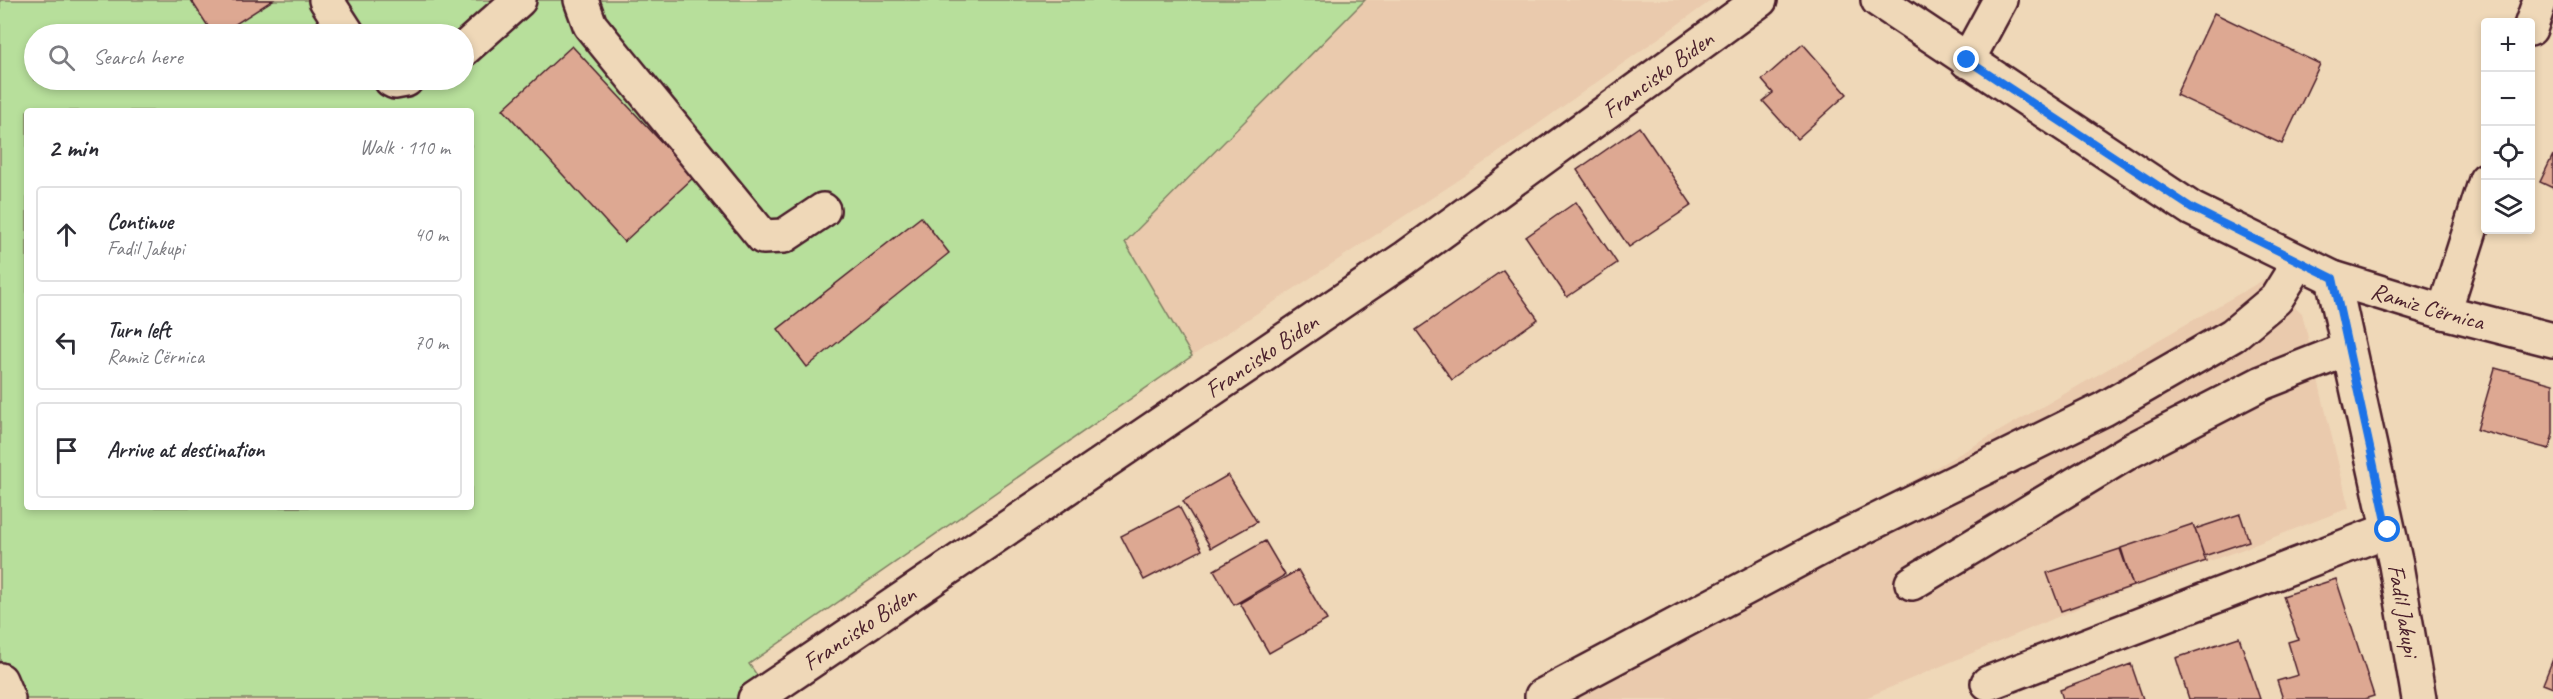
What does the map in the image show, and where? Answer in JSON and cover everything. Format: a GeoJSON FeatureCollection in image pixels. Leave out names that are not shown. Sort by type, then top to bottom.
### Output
{"type":"FeatureCollection","features":[{"type":"Feature","properties":{"kind":"street"},"geometry":{"type":"LineString","coordinates":[[326,0],[342,24]]}},
{"type":"Feature","properties":{"kind":"street"},"geometry":{"type":"LineString","coordinates":[[474,40],[519,0]]}},
{"type":"Feature","properties":{"kind":"street"},"geometry":{"type":"LineString","coordinates":[[581,0],[590,25],[763,237],[784,236],[823,210]]}},
{"type":"Feature","properties":{"kind":"street","name":"Francisko Biden"},"geometry":{"type":"LineString","coordinates":[[755,699],[1404,259],[1760,0]]}},
{"type":"Feature","properties":{"kind":"street","name":"Ramiz Cërnica"},"geometry":{"type":"LineString","coordinates":[[1878,0],[2192,208],[2299,262],[2333,278],[2444,312],[2553,340]]}},
{"type":"Feature","properties":{"kind":"street"},"geometry":{"type":"LineString","coordinates":[[1967,60],[2000,0]]}},
{"type":"Feature","properties":{"kind":"street"},"geometry":{"type":"LineString","coordinates":[[2534,18],[2540,0]]}},
{"type":"Feature","properties":{"kind":"street"},"geometry":{"type":"LineString","coordinates":[[2444,312],[2481,196]]}},
{"type":"Feature","properties":{"kind":"street"},"geometry":{"type":"LineString","coordinates":[[1542,696],[1819,549],[2104,409],[2233,335],[2277,299],[2299,262]]}},
{"type":"Feature","properties":{"kind":"street","name":"Fadil Jakupi"},"geometry":{"type":"LineString","coordinates":[[2333,278],[2396,566],[2419,699]]}},
{"type":"Feature","properties":{"kind":"street"},"geometry":{"type":"LineString","coordinates":[[1912,583],[2130,451],[2262,383],[2348,349]]}},
{"type":"Feature","properties":{"kind":"street"},"geometry":{"type":"LineString","coordinates":[[1988,683],[2388,530]]}},
{"type":"Feature","properties":{"kind":"street"},"geometry":{"type":"LineString","coordinates":[[0,681],[8,699]]}},
{"type":"Feature","properties":{"kind":"shaded area"},"geometry":{"type":"Polygon","coordinates":[[[1365,0],[1712,0],[1468,174],[1192,356],[1125,242],[1365,0]]]}},
{"type":"Feature","properties":{"kind":"shaded area"},"geometry":{"type":"Polygon","coordinates":[[[2265,279],[2302,313],[2349,508],[2238,551],[2100,599],[1863,699],[1532,699],[2265,279]]]}},
{"type":"Feature","properties":{"kind":"green space"},"geometry":{"type":"Polygon","coordinates":[[[0,0],[1365,0],[1125,242],[1192,356],[749,664],[774,699],[0,699],[0,0]]]}},
{"type":"Feature","properties":{"kind":"building"},"geometry":{"type":"Polygon","coordinates":[[[191,0],[273,0],[236,24],[207,24],[191,0]]]}},
{"type":"Feature","properties":{"kind":"building"},"geometry":{"type":"Polygon","coordinates":[[[2214,13],[2320,64],[2282,144],[2176,95],[2214,13]]]}},
{"type":"Feature","properties":{"kind":"building"},"geometry":{"type":"Polygon","coordinates":[[[1803,44],[1847,94],[1797,139],[1763,101],[1773,93],[1762,80],[1803,44]]]}},
{"type":"Feature","properties":{"kind":"building"},"geometry":{"type":"Polygon","coordinates":[[[572,46],[694,177],[624,242],[503,109],[572,46]]]}},
{"type":"Feature","properties":{"kind":"building"},"geometry":{"type":"Polygon","coordinates":[[[1639,127],[1692,205],[1629,247],[1577,170],[1639,127]]]}},
{"type":"Feature","properties":{"kind":"building"},"geometry":{"type":"Polygon","coordinates":[[[2553,155],[2553,188],[2540,182],[2553,155]]]}},
{"type":"Feature","properties":{"kind":"building"},"geometry":{"type":"Polygon","coordinates":[[[1576,202],[1617,263],[1567,297],[1526,237],[1576,202]]]}},
{"type":"Feature","properties":{"kind":"building"},"geometry":{"type":"Polygon","coordinates":[[[921,217],[949,253],[807,367],[778,329],[921,217]]]}},
{"type":"Feature","properties":{"kind":"building"},"geometry":{"type":"Polygon","coordinates":[[[1503,270],[1538,319],[1452,380],[1416,330],[1503,270]]]}},
{"type":"Feature","properties":{"kind":"building"},"geometry":{"type":"Polygon","coordinates":[[[2495,368],[2553,384],[2553,434],[2549,449],[2477,430],[2495,368]]]}},
{"type":"Feature","properties":{"kind":"building"},"geometry":{"type":"Polygon","coordinates":[[[1228,475],[1257,522],[1211,548],[1183,501],[1228,475]]]}},
{"type":"Feature","properties":{"kind":"building"},"geometry":{"type":"Polygon","coordinates":[[[1179,506],[1202,550],[1144,580],[1121,536],[1179,506]]]}},
{"type":"Feature","properties":{"kind":"building"},"geometry":{"type":"Polygon","coordinates":[[[2240,514],[2249,541],[2204,556],[2195,529],[2240,514]]]}},
{"type":"Feature","properties":{"kind":"building"},"geometry":{"type":"Polygon","coordinates":[[[2193,524],[2206,561],[2133,586],[2121,548],[2193,524]]]}},
{"type":"Feature","properties":{"kind":"building"},"geometry":{"type":"Polygon","coordinates":[[[1265,541],[1285,575],[1234,605],[1214,570],[1265,541]]]}},
{"type":"Feature","properties":{"kind":"building"},"geometry":{"type":"Polygon","coordinates":[[[2120,549],[2133,586],[2061,611],[2047,573],[2120,549]]]}},
{"type":"Feature","properties":{"kind":"building"},"geometry":{"type":"Polygon","coordinates":[[[1298,570],[1327,620],[1269,653],[1240,603],[1298,570]]]}},
{"type":"Feature","properties":{"kind":"building"},"geometry":{"type":"Polygon","coordinates":[[[2336,579],[2374,696],[2364,699],[2283,699],[2277,681],[2298,675],[2288,642],[2298,639],[2283,596],[2336,579]]]}},
{"type":"Feature","properties":{"kind":"building"},"geometry":{"type":"Polygon","coordinates":[[[2239,637],[2260,699],[2189,699],[2176,658],[2239,637]]]}},
{"type":"Feature","properties":{"kind":"building"},"geometry":{"type":"Polygon","coordinates":[[[2553,659],[2553,688],[2543,684],[2553,659]]]}},
{"type":"Feature","properties":{"kind":"building"},"geometry":{"type":"Polygon","coordinates":[[[2131,664],[2143,699],[2063,699],[2060,690],[2131,664]]]}},
{"type":"Feature","properties":{"kind":"route"},"geometry":{"type":"LineString","coordinates":[[1967,60],[2192,208],[2333,278],[2388,530]]}}]}
